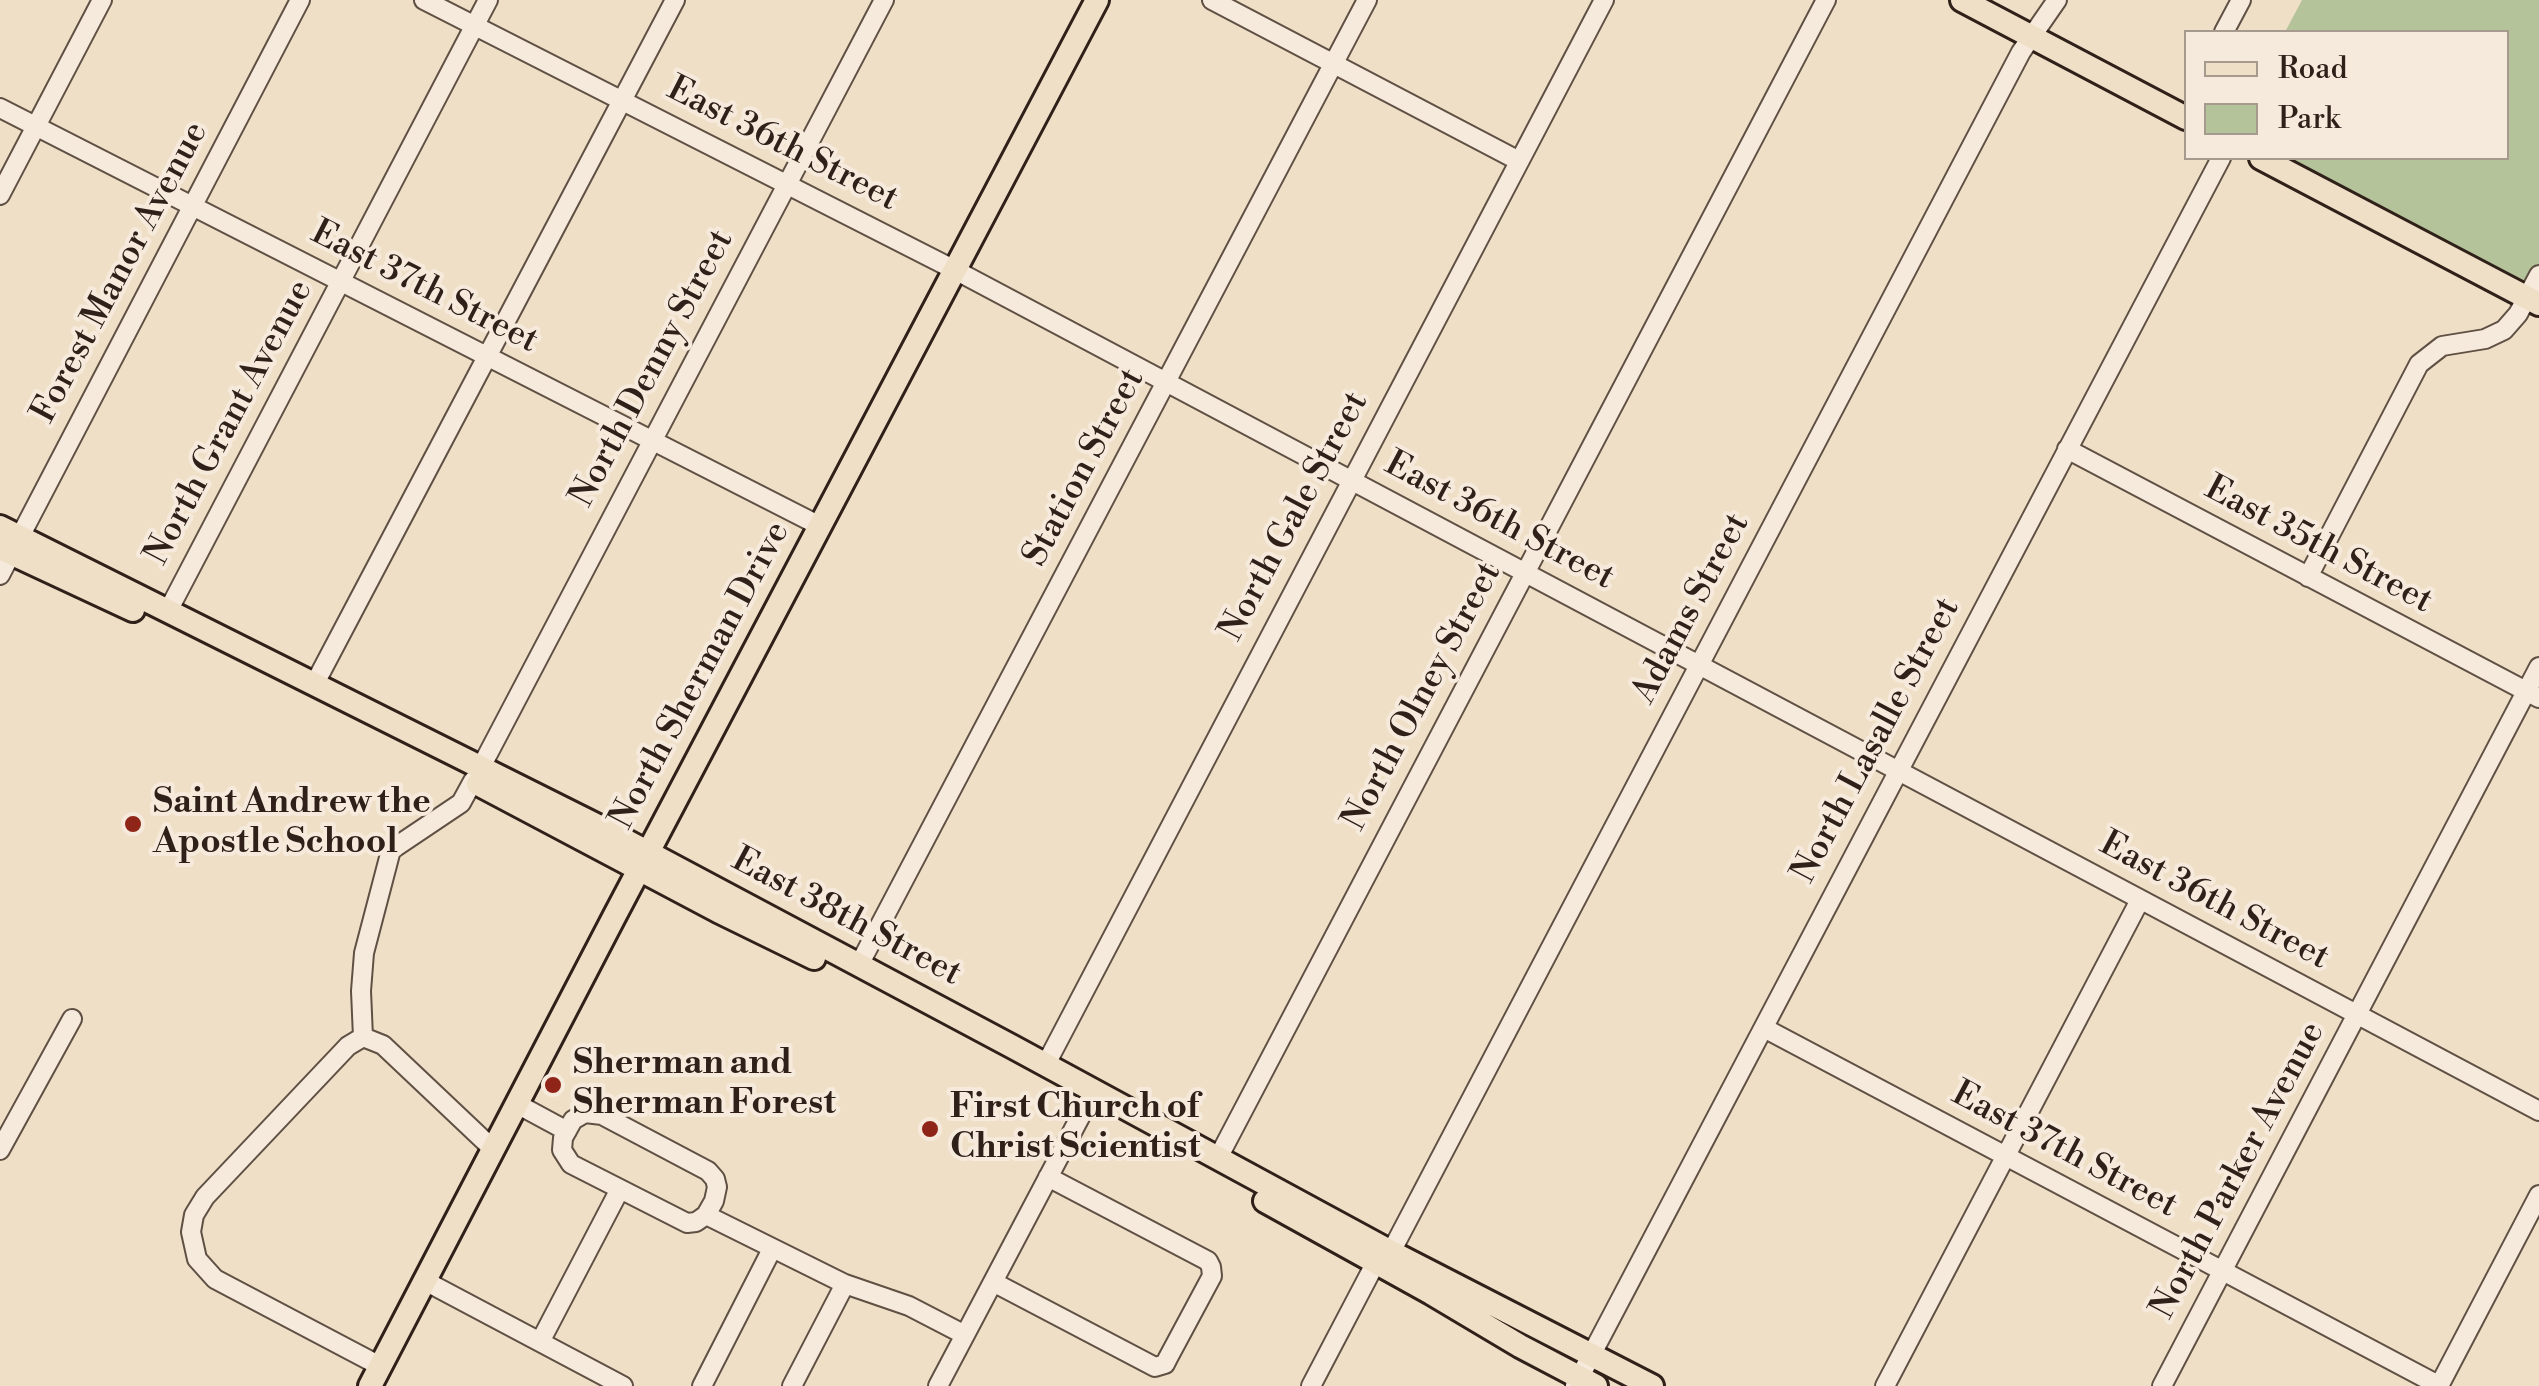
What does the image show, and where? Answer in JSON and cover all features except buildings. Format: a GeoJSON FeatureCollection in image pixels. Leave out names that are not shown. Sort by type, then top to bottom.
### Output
{"type":"FeatureCollection","features":[{"type":"Feature","properties":{"kind":"main road","name":"North Sherman Drive"},"geometry":{"type":"LineString","coordinates":[[375,1376],[1097,0]]}},
{"type":"Feature","properties":{"kind":"main road"},"geometry":{"type":"LineString","coordinates":[[1962,0],[2184,112]]}},
{"type":"Feature","properties":{"kind":"main road"},"geometry":{"type":"LineString","coordinates":[[2266,160],[2533,301]]}},
{"type":"Feature","properties":{"kind":"main road","name":"East 38th Street"},"geometry":{"type":"LineString","coordinates":[[8,542],[168,611],[314,685],[476,775]]}},
{"type":"Feature","properties":{"kind":"main road","name":"East 38th Street"},"geometry":{"type":"LineString","coordinates":[[8,542],[221,652],[859,965],[1046,1064],[1218,1158],[1583,1383]]}},
{"type":"Feature","properties":{"kind":"main road","name":"East 38th Street"},"geometry":{"type":"LineString","coordinates":[[644,860],[701,902],[854,977],[1383,1257],[1652,1386]]}},
{"type":"Feature","properties":{"kind":"street"},"geometry":{"type":"LineString","coordinates":[[0,195],[102,0]]}},
{"type":"Feature","properties":{"kind":"street","name":"Forest Manor Avenue"},"geometry":{"type":"LineString","coordinates":[[0,575],[8,542],[300,0]]}},
{"type":"Feature","properties":{"kind":"street","name":"East 36th Street"},"geometry":{"type":"LineString","coordinates":[[424,0],[955,270],[2539,1111]]}},
{"type":"Feature","properties":{"kind":"street","name":"North Grant Avenue"},"geometry":{"type":"LineString","coordinates":[[168,611],[488,0]]}},
{"type":"Feature","properties":{"kind":"street"},"geometry":{"type":"LineString","coordinates":[[314,685],[676,0]]}},
{"type":"Feature","properties":{"kind":"street","name":"North Denny Street"},"geometry":{"type":"LineString","coordinates":[[363,1036],[360,1002],[364,953],[391,850],[461,803],[884,0]]}},
{"type":"Feature","properties":{"kind":"street"},"geometry":{"type":"LineString","coordinates":[[1212,0],[1519,161]]}},
{"type":"Feature","properties":{"kind":"street","name":"Station Street"},"geometry":{"type":"LineString","coordinates":[[859,965],[1366,0]]}},
{"type":"Feature","properties":{"kind":"street","name":"North Gale Street"},"geometry":{"type":"LineString","coordinates":[[1046,1064],[1604,0]]}},
{"type":"Feature","properties":{"kind":"street","name":"North Olney Street"},"geometry":{"type":"LineString","coordinates":[[1218,1158],[1826,0]]}},
{"type":"Feature","properties":{"kind":"street","name":"Adams Street"},"geometry":{"type":"LineString","coordinates":[[1311,1386],[1700,664],[2021,52],[2057,0]]}},
{"type":"Feature","properties":{"kind":"street"},"geometry":{"type":"LineString","coordinates":[[2225,30],[2241,0]]}},
{"type":"Feature","properties":{"kind":"street","name":"East 37th Street"},"geometry":{"type":"LineString","coordinates":[[0,108],[820,526]]}},
{"type":"Feature","properties":{"kind":"street","name":"North Lasalle Street"},"geometry":{"type":"LineString","coordinates":[[1583,1383],[1592,1355],[2220,160]]}},
{"type":"Feature","properties":{"kind":"street"},"geometry":{"type":"LineString","coordinates":[[2308,578],[2419,364],[2442,346],[2485,339],[2500,332],[2533,301],[2539,275]]}},
{"type":"Feature","properties":{"kind":"street","name":"East 35th Street"},"geometry":{"type":"LineString","coordinates":[[2067,450],[2533,695]]}},
{"type":"Feature","properties":{"kind":"street","name":"North Parker Avenue"},"geometry":{"type":"LineString","coordinates":[[2162,1386],[2533,695],[2539,667]]}},
{"type":"Feature","properties":{"kind":"street"},"geometry":{"type":"LineString","coordinates":[[1885,1386],[2140,900]]}},
{"type":"Feature","properties":{"kind":"street"},"geometry":{"type":"LineString","coordinates":[[0,1150],[72,1019]]}},
{"type":"Feature","properties":{"kind":"street","name":"East 37th Street"},"geometry":{"type":"LineString","coordinates":[[1764,1028],[2440,1386]]}},
{"type":"Feature","properties":{"kind":"street"},"geometry":{"type":"LineString","coordinates":[[375,1376],[215,1280],[197,1259],[191,1232],[194,1215],[206,1196],[348,1046],[363,1036],[383,1046],[494,1150]]}},
{"type":"Feature","properties":{"kind":"street"},"geometry":{"type":"LineString","coordinates":[[938,1386],[1088,1102]]}},
{"type":"Feature","properties":{"kind":"street"},"geometry":{"type":"LineString","coordinates":[[517,1104],[566,1131]]}},
{"type":"Feature","properties":{"kind":"street"},"geometry":{"type":"LineString","coordinates":[[594,1112],[708,1171],[715,1180],[714,1201],[706,1215],[687,1223],[571,1164],[561,1144],[566,1131],[577,1116],[594,1112]]}},
{"type":"Feature","properties":{"kind":"street"},"geometry":{"type":"LineString","coordinates":[[993,1282],[1150,1365],[1160,1366],[1212,1276],[1208,1262],[1048,1177]]}},
{"type":"Feature","properties":{"kind":"street"},"geometry":{"type":"LineString","coordinates":[[540,1342],[620,1189]]}},
{"type":"Feature","properties":{"kind":"street"},"geometry":{"type":"LineString","coordinates":[[2440,1386],[2539,1195]]}},
{"type":"Feature","properties":{"kind":"street"},"geometry":{"type":"LineString","coordinates":[[706,1215],[845,1284],[909,1306],[965,1335]]}},
{"type":"Feature","properties":{"kind":"street"},"geometry":{"type":"LineString","coordinates":[[702,1386],[772,1249]]}},
{"type":"Feature","properties":{"kind":"street"},"geometry":{"type":"LineString","coordinates":[[425,1281],[623,1386]]}},
{"type":"Feature","properties":{"kind":"street"},"geometry":{"type":"LineString","coordinates":[[792,1386],[845,1284]]}},
{"type":"Feature","properties":{"kind":"green space"},"geometry":{"type":"Polygon","coordinates":[[[2302,0],[2539,0],[2539,291],[2289,160],[2509,160],[2509,30],[2286,30],[2302,0]]]}},
{"type":"Feature","properties":{"kind":"place","name":"Saint Andrew the Apostle School"},"geometry":{"type":"Point","coordinates":[133,824]}},
{"type":"Feature","properties":{"kind":"place","name":"Sherman and Sherman Forest"},"geometry":{"type":"Point","coordinates":[553,1085]}},
{"type":"Feature","properties":{"kind":"place","name":"First Church of Christ Scientist"},"geometry":{"type":"Point","coordinates":[930,1129]}}]}
